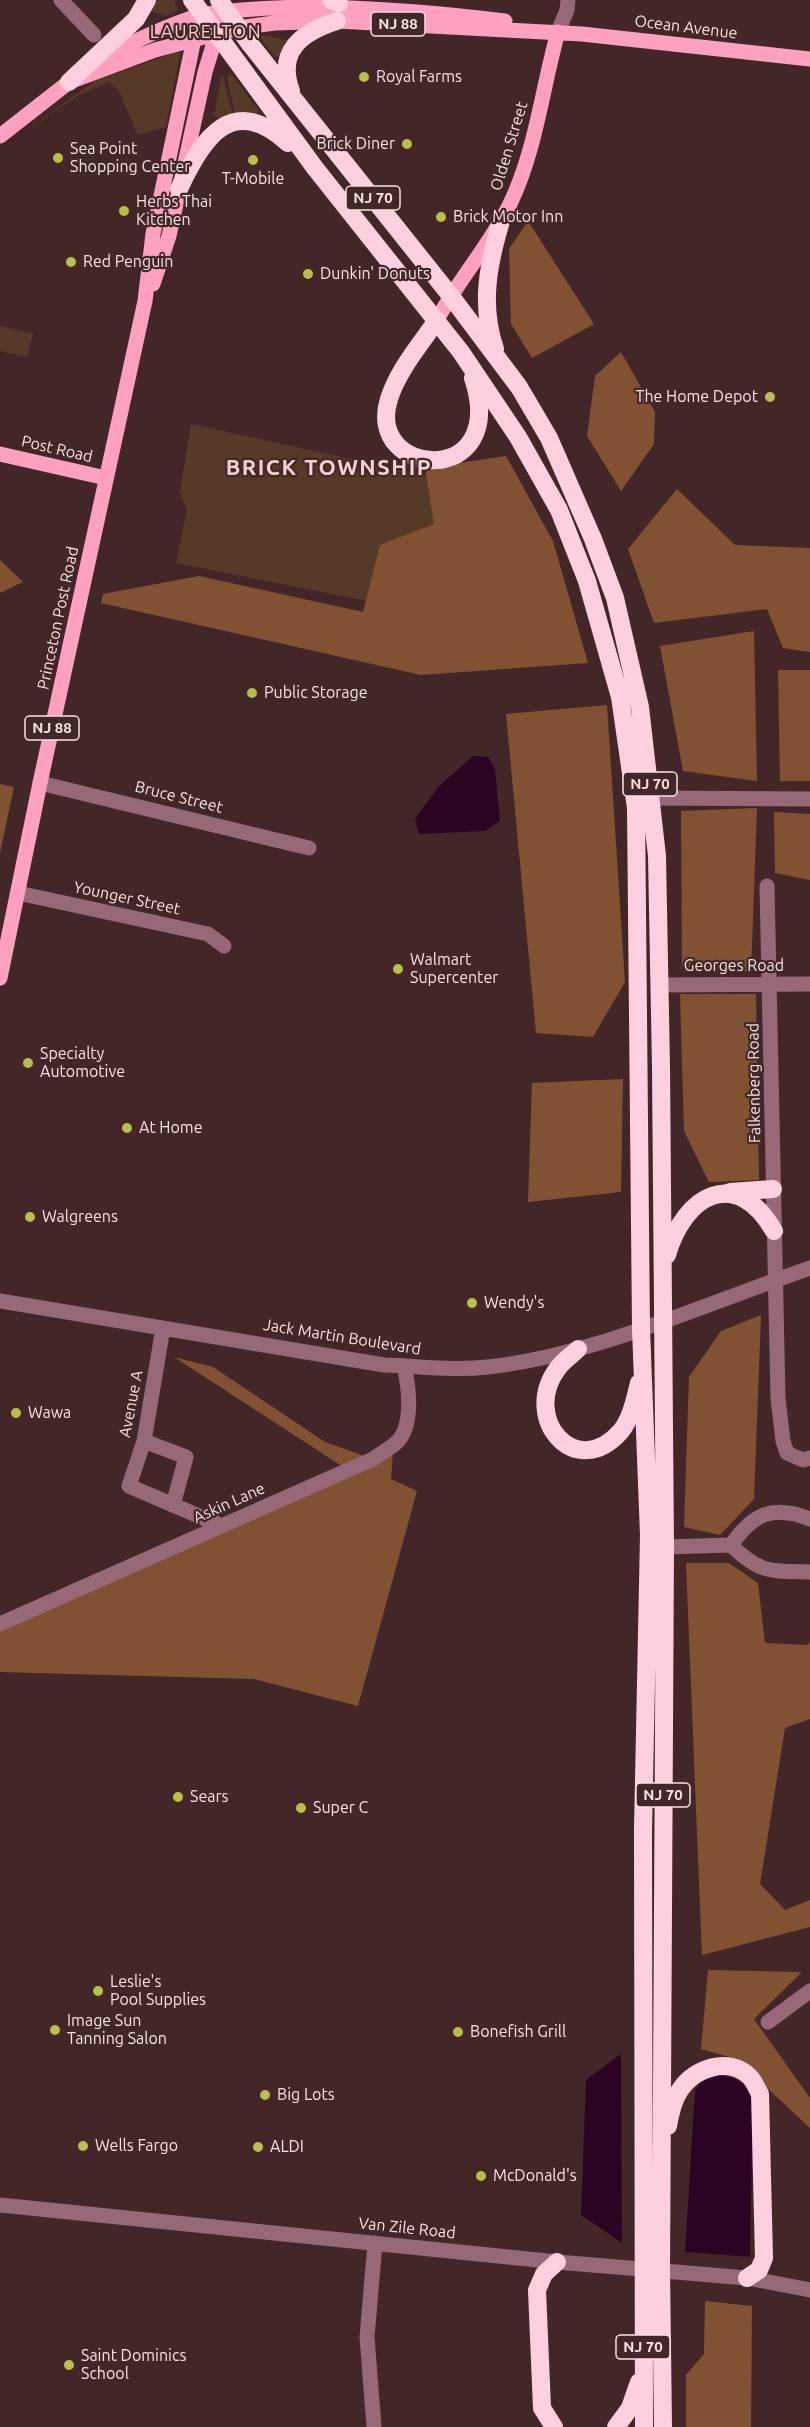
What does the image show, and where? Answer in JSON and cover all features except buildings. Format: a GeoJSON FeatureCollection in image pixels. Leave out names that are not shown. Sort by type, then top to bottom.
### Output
{"type":"FeatureCollection","features":[{"type":"Feature","properties":{"kind":"highway"},"geometry":{"type":"LineString","coordinates":[[69,82],[136,19],[147,0]]}},
{"type":"Feature","properties":{"kind":"highway","name":"NJ 70"},"geometry":{"type":"LineString","coordinates":[[222,5],[295,101],[450,294],[519,387],[549,438],[593,539],[615,598],[640,707],[657,856],[659,985],[665,1547],[661,2160],[663,2427]]}},
{"type":"Feature","properties":{"kind":"highway","name":"NJ 70"},"geometry":{"type":"LineString","coordinates":[[197,7],[315,168],[461,352],[518,437],[560,510],[587,581],[620,697],[636,808],[641,1329],[649,1535],[643,1830],[644,2427]]}},
{"type":"Feature","properties":{"kind":"highway"},"geometry":{"type":"LineString","coordinates":[[295,101],[286,70],[291,52],[314,28],[337,21]]}},
{"type":"Feature","properties":{"kind":"highway"},"geometry":{"type":"LineString","coordinates":[[179,189],[201,146],[214,131],[236,121],[258,124],[275,131],[315,168]]}},
{"type":"Feature","properties":{"kind":"highway"},"geometry":{"type":"LineString","coordinates":[[500,362],[488,320],[486,294],[490,264],[501,221]]}},
{"type":"Feature","properties":{"kind":"highway"},"geometry":{"type":"LineString","coordinates":[[437,320],[397,378],[388,400],[389,430],[403,450],[427,462],[459,452],[475,435],[480,419],[479,400],[461,352]]}},
{"type":"Feature","properties":{"kind":"highway"},"geometry":{"type":"LineString","coordinates":[[661,1274],[674,1232],[689,1211],[707,1198],[725,1192],[773,1189]]}},
{"type":"Feature","properties":{"kind":"highway"},"geometry":{"type":"LineString","coordinates":[[725,1192],[743,1197],[756,1207],[774,1231]]}},
{"type":"Feature","properties":{"kind":"highway"},"geometry":{"type":"LineString","coordinates":[[578,1349],[557,1369],[544,1412],[551,1430],[558,1439],[572,1448],[584,1450],[597,1447],[611,1440],[622,1429],[631,1410],[643,1367]]}},
{"type":"Feature","properties":{"kind":"highway"},"geometry":{"type":"LineString","coordinates":[[661,2160],[671,2109],[679,2091],[695,2073],[716,2066],[736,2069],[751,2077],[760,2094],[764,2258],[759,2270],[747,2278]]}},
{"type":"Feature","properties":{"kind":"highway"},"geometry":{"type":"LineString","coordinates":[[554,2427],[542,2408],[537,2290],[544,2274],[557,2262]]}},
{"type":"Feature","properties":{"kind":"highway"},"geometry":{"type":"LineString","coordinates":[[616,2427],[635,2397],[643,2363]]}},
{"type":"Feature","properties":{"kind":"main road","name":"Ocean Avenue"},"geometry":{"type":"LineString","coordinates":[[222,5],[335,1],[524,23],[558,32]]}},
{"type":"Feature","properties":{"kind":"main road","name":"NJ 88"},"geometry":{"type":"LineString","coordinates":[[0,136],[69,82],[114,52],[197,7],[222,5]]}},
{"type":"Feature","properties":{"kind":"main road","name":"Princeton Post Road"},"geometry":{"type":"LineString","coordinates":[[145,301],[161,264],[222,5]]}},
{"type":"Feature","properties":{"kind":"main road","name":"Princeton Post Road"},"geometry":{"type":"LineString","coordinates":[[0,978],[39,783],[145,301],[153,234],[194,39],[197,7]]}},
{"type":"Feature","properties":{"kind":"main road","name":"Ocean Avenue"},"geometry":{"type":"LineString","coordinates":[[238,28],[274,23],[337,21],[532,33],[558,32],[810,59]]}},
{"type":"Feature","properties":{"kind":"main road","name":"NJ 88"},"geometry":{"type":"LineString","coordinates":[[216,34],[238,28]]}},
{"type":"Feature","properties":{"kind":"main road","name":"Olden Street"},"geometry":{"type":"LineString","coordinates":[[437,320],[450,294],[501,221],[527,158],[558,32]]}},
{"type":"Feature","properties":{"kind":"main road"},"geometry":{"type":"LineString","coordinates":[[69,82],[194,39],[216,34]]}},
{"type":"Feature","properties":{"kind":"main road","name":"Post Road"},"geometry":{"type":"LineString","coordinates":[[0,454],[106,478]]}},
{"type":"Feature","properties":{"kind":"street"},"geometry":{"type":"LineString","coordinates":[[62,0],[94,35]]}},
{"type":"Feature","properties":{"kind":"street","name":"Olden Street"},"geometry":{"type":"LineString","coordinates":[[558,32],[567,10],[568,0]]}},
{"type":"Feature","properties":{"kind":"street","name":"Bruce Street"},"geometry":{"type":"LineString","coordinates":[[39,783],[309,848]]}},
{"type":"Feature","properties":{"kind":"street"},"geometry":{"type":"LineString","coordinates":[[652,798],[810,799]]}},
{"type":"Feature","properties":{"kind":"street","name":"Falkenberg Road"},"geometry":{"type":"LineString","coordinates":[[767,886],[778,1398],[783,1441],[787,1453],[803,1460],[810,1458]]}},
{"type":"Feature","properties":{"kind":"street","name":"Younger Street"},"geometry":{"type":"LineString","coordinates":[[18,893],[208,934],[224,946]]}},
{"type":"Feature","properties":{"kind":"street","name":"Georges Road"},"geometry":{"type":"LineString","coordinates":[[659,985],[810,984]]}},
{"type":"Feature","properties":{"kind":"street","name":"Jack Martin Boulevard"},"geometry":{"type":"LineString","coordinates":[[0,1301],[384,1365],[440,1370],[488,1367],[578,1349],[641,1329],[810,1268]]}},
{"type":"Feature","properties":{"kind":"street","name":"Avenue A"},"geometry":{"type":"LineString","coordinates":[[163,1328],[144,1441],[129,1486],[173,1505]]}},
{"type":"Feature","properties":{"kind":"street","name":"Askin Lane"},"geometry":{"type":"LineString","coordinates":[[0,1624],[373,1459],[398,1441],[409,1407],[404,1366]]}},
{"type":"Feature","properties":{"kind":"street"},"geometry":{"type":"LineString","coordinates":[[144,1441],[186,1457],[173,1505],[222,1526]]}},
{"type":"Feature","properties":{"kind":"street"},"geometry":{"type":"LineString","coordinates":[[731,1545],[753,1518],[771,1512],[810,1519]]}},
{"type":"Feature","properties":{"kind":"street"},"geometry":{"type":"LineString","coordinates":[[665,1547],[731,1545],[748,1562],[771,1570],[810,1572]]}},
{"type":"Feature","properties":{"kind":"street"},"geometry":{"type":"LineString","coordinates":[[768,2022],[810,1991]]}},
{"type":"Feature","properties":{"kind":"street","name":"Van Zile Road"},"geometry":{"type":"LineString","coordinates":[[0,2205],[557,2262],[747,2278],[810,2290]]}},
{"type":"Feature","properties":{"kind":"street"},"geometry":{"type":"LineString","coordinates":[[374,2427],[367,2337],[375,2243]]}},
{"type":"Feature","properties":{"kind":"shaded area"},"geometry":{"type":"Polygon","coordinates":[[[154,0],[174,0],[178,10],[167,16],[149,10],[154,0]]]}},
{"type":"Feature","properties":{"kind":"shaded area"},"geometry":{"type":"Polygon","coordinates":[[[265,35],[290,41],[282,56],[275,57],[260,37],[265,35]]]}},
{"type":"Feature","properties":{"kind":"shaded area"},"geometry":{"type":"Polygon","coordinates":[[[176,52],[180,53],[166,127],[138,135],[118,89],[108,82],[79,95],[22,134],[95,81],[176,52]]]}},
{"type":"Feature","properties":{"kind":"shaded area"},"geometry":{"type":"Polygon","coordinates":[[[222,74],[233,115],[219,119],[214,115],[222,74]]]}},
{"type":"Feature","properties":{"kind":"shaded area"},"geometry":{"type":"Polygon","coordinates":[[[231,74],[259,111],[256,116],[235,115],[227,77],[231,74]]]}},
{"type":"Feature","properties":{"kind":"shaded area"},"geometry":{"type":"Polygon","coordinates":[[[528,221],[594,324],[532,358],[511,324],[509,249],[528,221]]]}},
{"type":"Feature","properties":{"kind":"shaded area"},"geometry":{"type":"Polygon","coordinates":[[[0,326],[33,334],[27,357],[0,351],[0,326]]]}},
{"type":"Feature","properties":{"kind":"shaded area"},"geometry":{"type":"Polygon","coordinates":[[[621,352],[655,412],[654,444],[621,491],[587,436],[595,376],[621,352]]]}},
{"type":"Feature","properties":{"kind":"shaded area"},"geometry":{"type":"Polygon","coordinates":[[[191,424],[437,478],[441,523],[373,602],[176,563],[187,510],[180,492],[191,424]]]}},
{"type":"Feature","properties":{"kind":"shaded area"},"geometry":{"type":"Polygon","coordinates":[[[506,456],[553,541],[588,663],[421,675],[101,603],[103,594],[199,576],[363,612],[380,545],[434,524],[425,468],[506,456]]]}},
{"type":"Feature","properties":{"kind":"shaded area"},"geometry":{"type":"Polygon","coordinates":[[[677,489],[735,545],[810,548],[810,652],[783,648],[767,609],[654,623],[628,549],[677,489]]]}},
{"type":"Feature","properties":{"kind":"shaded area"},"geometry":{"type":"Polygon","coordinates":[[[0,560],[23,582],[0,593],[0,560]]]}},
{"type":"Feature","properties":{"kind":"shaded area"},"geometry":{"type":"Polygon","coordinates":[[[754,631],[757,781],[683,771],[660,646],[754,631]]]}},
{"type":"Feature","properties":{"kind":"shaded area"},"geometry":{"type":"Polygon","coordinates":[[[778,670],[810,670],[810,781],[780,781],[778,670]]]}},
{"type":"Feature","properties":{"kind":"shaded area"},"geometry":{"type":"Polygon","coordinates":[[[607,705],[625,982],[593,1037],[536,1033],[506,714],[607,705]]]}},
{"type":"Feature","properties":{"kind":"shaded area"},"geometry":{"type":"Polygon","coordinates":[[[473,756],[488,757],[495,769],[500,821],[485,831],[419,834],[415,819],[439,786],[473,756]]]}},
{"type":"Feature","properties":{"kind":"shaded area"},"geometry":{"type":"Polygon","coordinates":[[[0,784],[14,787],[0,853],[0,784]]]}},
{"type":"Feature","properties":{"kind":"shaded area"},"geometry":{"type":"Polygon","coordinates":[[[757,808],[751,972],[682,967],[681,811],[757,808]]]}},
{"type":"Feature","properties":{"kind":"shaded area"},"geometry":{"type":"Polygon","coordinates":[[[774,812],[810,814],[810,880],[775,873],[774,812]]]}},
{"type":"Feature","properties":{"kind":"shaded area"},"geometry":{"type":"Polygon","coordinates":[[[680,994],[756,994],[759,1180],[709,1182],[684,1131],[680,994]]]}},
{"type":"Feature","properties":{"kind":"shaded area"},"geometry":{"type":"Polygon","coordinates":[[[623,1079],[621,1192],[528,1202],[532,1083],[623,1079]]]}},
{"type":"Feature","properties":{"kind":"shaded area"},"geometry":{"type":"Polygon","coordinates":[[[761,1315],[754,1499],[720,1535],[684,1527],[689,1377],[721,1331],[761,1315]]]}},
{"type":"Feature","properties":{"kind":"shaded area"},"geometry":{"type":"Polygon","coordinates":[[[174,1357],[213,1367],[325,1442],[379,1461],[393,1450],[391,1479],[417,1491],[358,1706],[254,1679],[0,1672],[0,1625],[351,1472],[174,1357]]]}},
{"type":"Feature","properties":{"kind":"shaded area"},"geometry":{"type":"Polygon","coordinates":[[[686,1563],[729,1563],[758,1583],[765,1643],[808,1645],[810,1641],[810,1719],[785,1728],[760,1884],[785,1910],[810,1900],[810,1927],[702,1955],[686,1563]]]}},
{"type":"Feature","properties":{"kind":"shaded area"},"geometry":{"type":"Polygon","coordinates":[[[708,1970],[802,1972],[754,2019],[810,2098],[810,2128],[736,2059],[701,2049],[708,1970]]]}},
{"type":"Feature","properties":{"kind":"shaded area"},"geometry":{"type":"Polygon","coordinates":[[[621,2054],[622,2243],[581,2215],[586,2080],[621,2054]]]}},
{"type":"Feature","properties":{"kind":"shaded area"},"geometry":{"type":"Polygon","coordinates":[[[716,2074],[743,2084],[753,2098],[750,2257],[685,2252],[695,2090],[701,2082],[716,2074]]]}},
{"type":"Feature","properties":{"kind":"shaded area"},"geometry":{"type":"Polygon","coordinates":[[[705,2301],[752,2306],[751,2427],[686,2427],[686,2375],[704,2354],[705,2301]]]}},
{"type":"Feature","properties":{"kind":"place","name":"Royal Farms"},"geometry":{"type":"Point","coordinates":[364,77]}},
{"type":"Feature","properties":{"kind":"place","name":"Brick Diner"},"geometry":{"type":"Point","coordinates":[407,144]}},
{"type":"Feature","properties":{"kind":"place","name":"Sea Point Shopping Center"},"geometry":{"type":"Point","coordinates":[58,158]}},
{"type":"Feature","properties":{"kind":"place","name":"T-Mobile"},"geometry":{"type":"Point","coordinates":[253,160]}},
{"type":"Feature","properties":{"kind":"place","name":"Herbs Thai Kitchen"},"geometry":{"type":"Point","coordinates":[124,211]}},
{"type":"Feature","properties":{"kind":"place","name":"Brick Motor Inn"},"geometry":{"type":"Point","coordinates":[441,217]}},
{"type":"Feature","properties":{"kind":"place","name":"Red Penguin"},"geometry":{"type":"Point","coordinates":[71,262]}},
{"type":"Feature","properties":{"kind":"place","name":"Dunkin' Donuts"},"geometry":{"type":"Point","coordinates":[308,274]}},
{"type":"Feature","properties":{"kind":"place","name":"The Home Depot"},"geometry":{"type":"Point","coordinates":[770,397]}},
{"type":"Feature","properties":{"kind":"place","name":"Public Storage"},"geometry":{"type":"Point","coordinates":[252,693]}},
{"type":"Feature","properties":{"kind":"place","name":"Walmart Supercenter"},"geometry":{"type":"Point","coordinates":[398,969]}},
{"type":"Feature","properties":{"kind":"place","name":"Specialty Automotive"},"geometry":{"type":"Point","coordinates":[28,1063]}},
{"type":"Feature","properties":{"kind":"place","name":"At Home"},"geometry":{"type":"Point","coordinates":[127,1128]}},
{"type":"Feature","properties":{"kind":"place","name":"Walgreens"},"geometry":{"type":"Point","coordinates":[30,1217]}},
{"type":"Feature","properties":{"kind":"place","name":"Wendy's"},"geometry":{"type":"Point","coordinates":[472,1303]}},
{"type":"Feature","properties":{"kind":"place","name":"Wawa"},"geometry":{"type":"Point","coordinates":[16,1413]}},
{"type":"Feature","properties":{"kind":"place","name":"Sears"},"geometry":{"type":"Point","coordinates":[178,1797]}},
{"type":"Feature","properties":{"kind":"place","name":"Super C"},"geometry":{"type":"Point","coordinates":[301,1808]}},
{"type":"Feature","properties":{"kind":"place","name":"Leslie's Pool Supplies"},"geometry":{"type":"Point","coordinates":[98,1991]}},
{"type":"Feature","properties":{"kind":"place","name":"Image Sun Tanning Salon"},"geometry":{"type":"Point","coordinates":[55,2030]}},
{"type":"Feature","properties":{"kind":"place","name":"Bonefish Grill"},"geometry":{"type":"Point","coordinates":[458,2032]}},
{"type":"Feature","properties":{"kind":"place","name":"Big Lots"},"geometry":{"type":"Point","coordinates":[265,2095]}},
{"type":"Feature","properties":{"kind":"place","name":"Wells Fargo"},"geometry":{"type":"Point","coordinates":[83,2146]}},
{"type":"Feature","properties":{"kind":"place","name":"ALDI"},"geometry":{"type":"Point","coordinates":[258,2147]}},
{"type":"Feature","properties":{"kind":"place","name":"McDonald's"},"geometry":{"type":"Point","coordinates":[481,2176]}},
{"type":"Feature","properties":{"kind":"place","name":"Saint Dominics School"},"geometry":{"type":"Point","coordinates":[69,2365]}},
{"type":"Feature","properties":{"kind":"district","name":"LAURELTON"},"geometry":{"type":"Point","coordinates":[206,32]}},
{"type":"Feature","properties":{"kind":"district","name":"BRICK TOWNSHIP"},"geometry":{"type":"Point","coordinates":[329,468]}}]}
